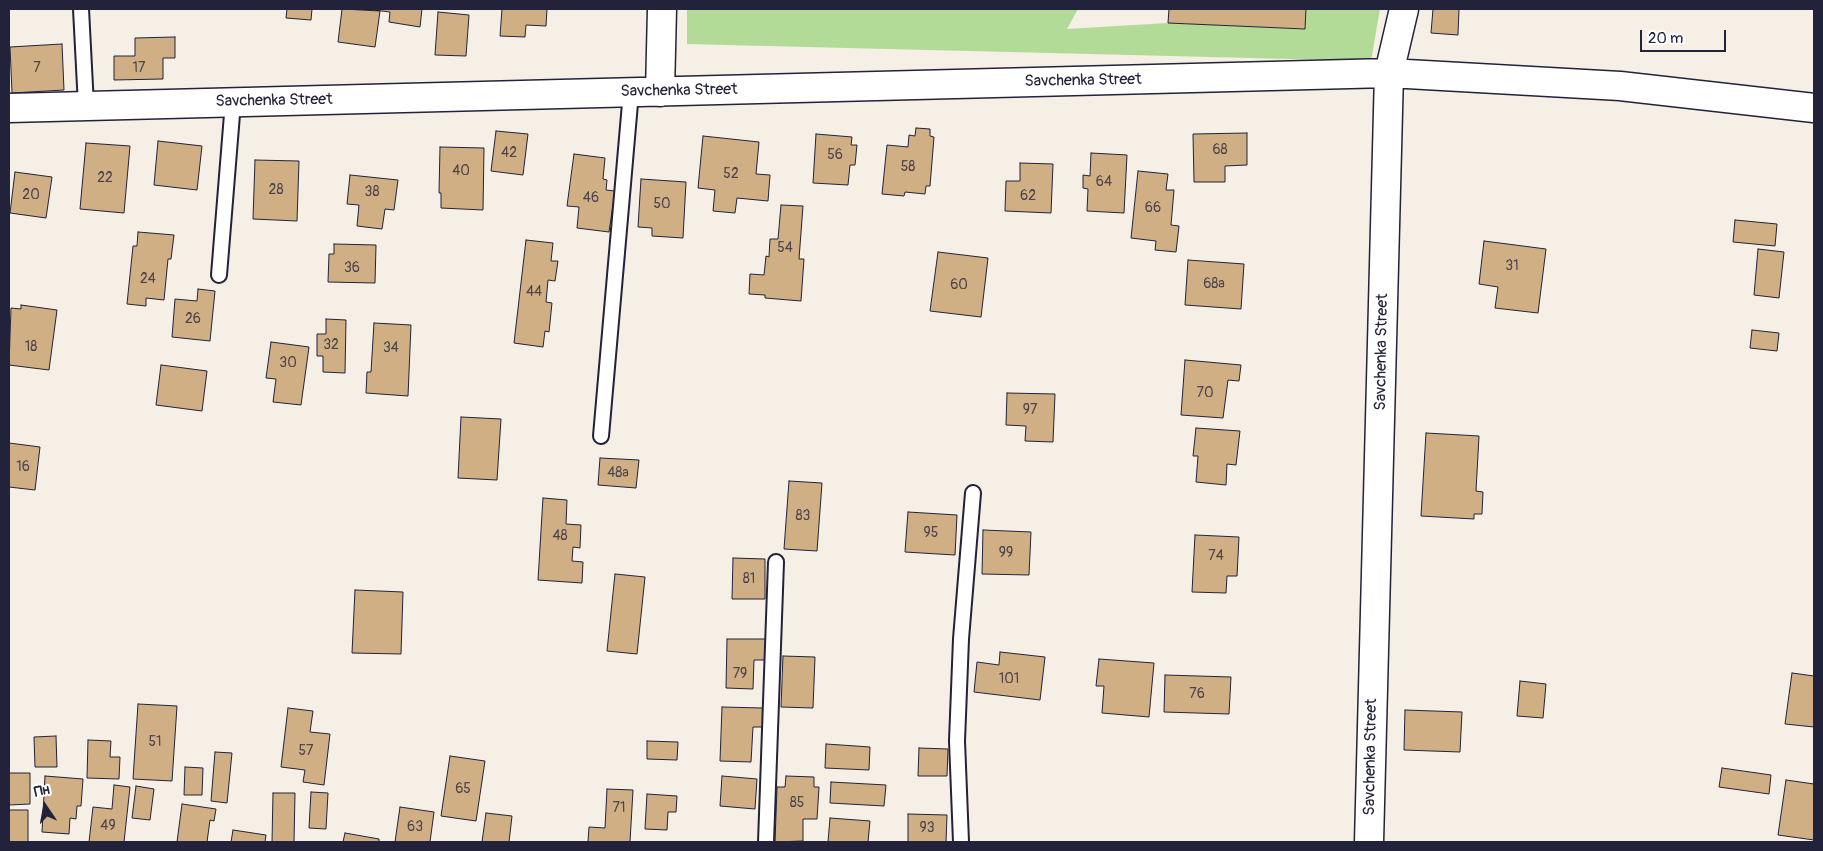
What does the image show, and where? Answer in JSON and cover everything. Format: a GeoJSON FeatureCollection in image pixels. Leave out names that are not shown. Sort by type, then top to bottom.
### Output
{"type":"FeatureCollection","features":[{"type":"Feature","properties":{"kind":"street"},"geometry":{"type":"LineString","coordinates":[[660,92],[662,9]]}},
{"type":"Feature","properties":{"kind":"street"},"geometry":{"type":"LineString","coordinates":[[1404,9],[1389,73],[1620,86],[1814,108]]}},
{"type":"Feature","properties":{"kind":"street","name":"Savchenka Street"},"geometry":{"type":"LineString","coordinates":[[9,108],[1389,73],[1369,842]]}},
{"type":"Feature","properties":{"kind":"lane"},"geometry":{"type":"LineString","coordinates":[[81,9],[86,106]]}},
{"type":"Feature","properties":{"kind":"lane"},"geometry":{"type":"LineString","coordinates":[[601,436],[631,92]]}},
{"type":"Feature","properties":{"kind":"lane"},"geometry":{"type":"LineString","coordinates":[[219,275],[233,102]]}},
{"type":"Feature","properties":{"kind":"lane"},"geometry":{"type":"LineString","coordinates":[[961,842],[957,741],[961,639],[973,493]]}},
{"type":"Feature","properties":{"kind":"lane"},"geometry":{"type":"LineString","coordinates":[[766,842],[776,562]]}},
{"type":"Feature","properties":{"kind":"green space"},"geometry":{"type":"Polygon","coordinates":[[[687,9],[1078,9],[1067,29],[1168,23],[1305,29],[1306,9],[1380,9],[1371,61],[687,44],[687,9]]]}},
{"type":"Feature","properties":{"kind":"building"},"geometry":{"type":"Polygon","coordinates":[[[287,9],[312,9],[311,20],[286,18],[287,9]]]}},
{"type":"Feature","properties":{"kind":"building"},"geometry":{"type":"Polygon","coordinates":[[[342,9],[380,11],[375,47],[338,42],[342,9]]]}},
{"type":"Feature","properties":{"kind":"building"},"geometry":{"type":"Polygon","coordinates":[[[366,9],[422,9],[420,27],[389,22],[390,12],[366,9]]]}},
{"type":"Feature","properties":{"kind":"building"},"geometry":{"type":"Polygon","coordinates":[[[502,9],[547,9],[546,26],[526,25],[525,37],[500,36],[502,9]]]}},
{"type":"Feature","properties":{"kind":"building"},"geometry":{"type":"Polygon","coordinates":[[[1169,9],[1306,9],[1305,29],[1168,23],[1169,9]]]}},
{"type":"Feature","properties":{"kind":"building"},"geometry":{"type":"Polygon","coordinates":[[[1433,9],[1459,9],[1458,35],[1431,33],[1433,9]]]}},
{"type":"Feature","properties":{"kind":"building"},"geometry":{"type":"Polygon","coordinates":[[[438,12],[469,15],[466,56],[435,55],[438,12]]]}},
{"type":"Feature","properties":{"kind":"building"},"geometry":{"type":"Polygon","coordinates":[[[175,37],[175,58],[163,58],[163,79],[114,80],[114,56],[135,56],[135,38],[175,37]]]}},
{"type":"Feature","properties":{"kind":"building"},"geometry":{"type":"Polygon","coordinates":[[[62,44],[64,90],[12,93],[10,47],[62,44]]]}},
{"type":"Feature","properties":{"kind":"building"},"geometry":{"type":"Polygon","coordinates":[[[916,128],[930,129],[930,136],[934,137],[930,186],[926,186],[925,194],[905,192],[904,196],[882,194],[887,145],[908,147],[909,135],[915,136],[916,128]]]}},
{"type":"Feature","properties":{"kind":"building"},"geometry":{"type":"Polygon","coordinates":[[[496,131],[528,134],[523,175],[491,171],[496,131]]]}},
{"type":"Feature","properties":{"kind":"building"},"geometry":{"type":"Polygon","coordinates":[[[1247,133],[1247,165],[1225,166],[1225,182],[1194,182],[1193,134],[1247,133]]]}},
{"type":"Feature","properties":{"kind":"building"},"geometry":{"type":"Polygon","coordinates":[[[816,134],[852,137],[851,145],[857,145],[855,165],[850,165],[848,185],[813,183],[816,134]]]}},
{"type":"Feature","properties":{"kind":"building"},"geometry":{"type":"Polygon","coordinates":[[[703,136],[759,142],[756,174],[770,175],[768,201],[737,198],[735,213],[713,211],[715,190],[698,188],[703,136]]]}},
{"type":"Feature","properties":{"kind":"building"},"geometry":{"type":"Polygon","coordinates":[[[158,141],[202,146],[197,190],[154,185],[158,141]]]}},
{"type":"Feature","properties":{"kind":"building"},"geometry":{"type":"Polygon","coordinates":[[[86,143],[130,146],[124,213],[80,209],[86,143]]]}},
{"type":"Feature","properties":{"kind":"building"},"geometry":{"type":"Polygon","coordinates":[[[440,147],[484,148],[483,210],[441,208],[441,193],[439,193],[440,147]]]}},
{"type":"Feature","properties":{"kind":"building"},"geometry":{"type":"Polygon","coordinates":[[[1091,153],[1127,155],[1124,213],[1087,211],[1088,189],[1083,188],[1083,175],[1090,176],[1091,153]]]}},
{"type":"Feature","properties":{"kind":"building"},"geometry":{"type":"Polygon","coordinates":[[[574,154],[605,158],[603,179],[607,180],[606,190],[615,191],[609,232],[577,228],[579,207],[567,206],[574,154]]]}},
{"type":"Feature","properties":{"kind":"building"},"geometry":{"type":"Polygon","coordinates":[[[255,160],[299,161],[297,221],[253,219],[255,160]]]}},
{"type":"Feature","properties":{"kind":"building"},"geometry":{"type":"Polygon","coordinates":[[[1020,163],[1053,164],[1051,213],[1005,211],[1006,181],[1020,181],[1020,163]]]}},
{"type":"Feature","properties":{"kind":"building"},"geometry":{"type":"Polygon","coordinates":[[[1138,171],[1168,174],[1166,190],[1174,190],[1171,225],[1179,226],[1176,252],[1155,250],[1156,241],[1131,238],[1138,171]]]}},
{"type":"Feature","properties":{"kind":"building"},"geometry":{"type":"Polygon","coordinates":[[[15,172],[52,177],[46,218],[10,213],[15,172]]]}},
{"type":"Feature","properties":{"kind":"building"},"geometry":{"type":"Polygon","coordinates":[[[350,175],[398,180],[394,210],[385,209],[382,229],[357,226],[359,205],[347,204],[350,175]]]}},
{"type":"Feature","properties":{"kind":"building"},"geometry":{"type":"Polygon","coordinates":[[[641,179],[686,182],[683,238],[652,236],[652,228],[638,227],[641,179]]]}},
{"type":"Feature","properties":{"kind":"building"},"geometry":{"type":"Polygon","coordinates":[[[781,205],[803,206],[799,259],[804,259],[801,301],[765,298],[765,295],[749,294],[750,274],[764,275],[766,256],[769,257],[770,239],[778,239],[781,205]]]}},
{"type":"Feature","properties":{"kind":"building"},"geometry":{"type":"Polygon","coordinates":[[[1735,220],[1777,224],[1775,246],[1733,242],[1735,220]]]}},
{"type":"Feature","properties":{"kind":"building"},"geometry":{"type":"Polygon","coordinates":[[[138,232],[174,235],[171,259],[168,259],[164,300],[146,298],[146,306],[127,304],[133,246],[137,246],[138,232]]]}},
{"type":"Feature","properties":{"kind":"building"},"geometry":{"type":"Polygon","coordinates":[[[526,240],[553,243],[551,261],[558,261],[555,281],[548,280],[546,302],[552,303],[549,332],[545,331],[543,347],[514,343],[526,240]]]}},
{"type":"Feature","properties":{"kind":"building"},"geometry":{"type":"Polygon","coordinates":[[[1484,241],[1546,249],[1538,313],[1495,308],[1498,287],[1479,284],[1484,241]]]}},
{"type":"Feature","properties":{"kind":"building"},"geometry":{"type":"Polygon","coordinates":[[[334,244],[376,245],[375,283],[328,282],[329,254],[334,254],[334,244]]]}},
{"type":"Feature","properties":{"kind":"building"},"geometry":{"type":"Polygon","coordinates":[[[1758,249],[1784,252],[1779,298],[1754,295],[1758,249]]]}},
{"type":"Feature","properties":{"kind":"building"},"geometry":{"type":"Polygon","coordinates":[[[938,252],[988,258],[981,317],[930,311],[938,252]]]}},
{"type":"Feature","properties":{"kind":"building"},"geometry":{"type":"Polygon","coordinates":[[[1188,260],[1244,264],[1241,309],[1185,305],[1188,260]]]}},
{"type":"Feature","properties":{"kind":"building"},"geometry":{"type":"Polygon","coordinates":[[[198,289],[215,291],[210,341],[172,337],[175,299],[197,301],[198,289]]]}},
{"type":"Feature","properties":{"kind":"building"},"geometry":{"type":"Polygon","coordinates":[[[21,305],[57,310],[49,370],[9,365],[11,308],[21,309],[21,305]]]}},
{"type":"Feature","properties":{"kind":"building"},"geometry":{"type":"Polygon","coordinates":[[[326,319],[346,320],[345,373],[323,372],[323,356],[317,356],[317,334],[326,334],[326,319]]]}},
{"type":"Feature","properties":{"kind":"building"},"geometry":{"type":"Polygon","coordinates":[[[374,323],[411,325],[408,396],[366,393],[367,372],[371,372],[374,323]]]}},
{"type":"Feature","properties":{"kind":"building"},"geometry":{"type":"Polygon","coordinates":[[[1752,330],[1779,333],[1777,351],[1750,348],[1752,330]]]}},
{"type":"Feature","properties":{"kind":"building"},"geometry":{"type":"Polygon","coordinates":[[[271,342],[309,347],[301,405],[273,402],[276,379],[266,378],[271,342]]]}},
{"type":"Feature","properties":{"kind":"building"},"geometry":{"type":"Polygon","coordinates":[[[1185,360],[1241,365],[1239,381],[1228,380],[1223,418],[1181,415],[1185,360]]]}},
{"type":"Feature","properties":{"kind":"building"},"geometry":{"type":"Polygon","coordinates":[[[161,365],[207,371],[202,411],[156,405],[161,365]]]}},
{"type":"Feature","properties":{"kind":"building"},"geometry":{"type":"Polygon","coordinates":[[[1007,393],[1055,394],[1053,442],[1025,441],[1026,426],[1006,425],[1007,393]]]}},
{"type":"Feature","properties":{"kind":"building"},"geometry":{"type":"Polygon","coordinates":[[[461,417],[501,419],[497,480],[458,478],[461,417]]]}},
{"type":"Feature","properties":{"kind":"building"},"geometry":{"type":"Polygon","coordinates":[[[1196,428],[1240,431],[1236,465],[1227,464],[1226,485],[1196,482],[1198,456],[1193,456],[1196,428]]]}},
{"type":"Feature","properties":{"kind":"building"},"geometry":{"type":"Polygon","coordinates":[[[1426,433],[1479,436],[1476,491],[1483,492],[1482,514],[1474,514],[1474,519],[1421,516],[1426,433]]]}},
{"type":"Feature","properties":{"kind":"building"},"geometry":{"type":"Polygon","coordinates":[[[9,443],[40,447],[35,490],[9,487],[9,443]]]}},
{"type":"Feature","properties":{"kind":"building"},"geometry":{"type":"Polygon","coordinates":[[[600,458],[639,460],[636,488],[598,485],[600,458]]]}},
{"type":"Feature","properties":{"kind":"building"},"geometry":{"type":"Polygon","coordinates":[[[789,481],[822,483],[817,551],[784,549],[789,481]]]}},
{"type":"Feature","properties":{"kind":"building"},"geometry":{"type":"Polygon","coordinates":[[[543,498],[567,500],[566,524],[581,525],[580,548],[573,547],[572,561],[583,562],[582,583],[538,580],[543,498]]]}},
{"type":"Feature","properties":{"kind":"building"},"geometry":{"type":"Polygon","coordinates":[[[908,512],[957,515],[955,555],[905,552],[908,512]]]}},
{"type":"Feature","properties":{"kind":"building"},"geometry":{"type":"Polygon","coordinates":[[[983,530],[1031,532],[1029,575],[982,574],[983,530]]]}},
{"type":"Feature","properties":{"kind":"building"},"geometry":{"type":"Polygon","coordinates":[[[1195,535],[1239,537],[1237,576],[1227,576],[1226,593],[1192,592],[1195,535]]]}},
{"type":"Feature","properties":{"kind":"building"},"geometry":{"type":"Polygon","coordinates":[[[733,558],[765,559],[765,599],[732,599],[733,558]]]}},
{"type":"Feature","properties":{"kind":"building"},"geometry":{"type":"Polygon","coordinates":[[[615,574],[645,577],[637,654],[607,651],[615,574]]]}},
{"type":"Feature","properties":{"kind":"building"},"geometry":{"type":"Polygon","coordinates":[[[355,590],[403,592],[401,654],[352,653],[355,590]]]}},
{"type":"Feature","properties":{"kind":"building"},"geometry":{"type":"Polygon","coordinates":[[[727,639],[767,639],[767,660],[754,660],[753,689],[726,688],[727,639]]]}},
{"type":"Feature","properties":{"kind":"building"},"geometry":{"type":"Polygon","coordinates":[[[1000,652],[1045,657],[1040,700],[974,692],[977,662],[999,665],[1000,652]]]}},
{"type":"Feature","properties":{"kind":"building"},"geometry":{"type":"Polygon","coordinates":[[[783,656],[815,657],[813,708],[781,707],[783,656]]]}},
{"type":"Feature","properties":{"kind":"building"},"geometry":{"type":"Polygon","coordinates":[[[1099,659],[1154,663],[1149,717],[1102,713],[1104,686],[1096,686],[1099,659]]]}},
{"type":"Feature","properties":{"kind":"building"},"geometry":{"type":"Polygon","coordinates":[[[1792,673],[1814,676],[1814,727],[1785,724],[1792,673]]]}},
{"type":"Feature","properties":{"kind":"building"},"geometry":{"type":"Polygon","coordinates":[[[1165,675],[1231,677],[1229,714],[1164,712],[1165,675]]]}},
{"type":"Feature","properties":{"kind":"building"},"geometry":{"type":"Polygon","coordinates":[[[1520,681],[1546,684],[1543,718],[1517,716],[1520,681]]]}},
{"type":"Feature","properties":{"kind":"building"},"geometry":{"type":"Polygon","coordinates":[[[138,704],[177,706],[172,781],[133,779],[138,704]]]}},
{"type":"Feature","properties":{"kind":"building"},"geometry":{"type":"Polygon","coordinates":[[[722,707],[763,708],[763,727],[753,727],[751,762],[720,761],[722,707]]]}},
{"type":"Feature","properties":{"kind":"building"},"geometry":{"type":"Polygon","coordinates":[[[288,708],[313,711],[310,732],[330,734],[324,785],[303,782],[305,770],[281,767],[288,708]]]}},
{"type":"Feature","properties":{"kind":"building"},"geometry":{"type":"Polygon","coordinates":[[[1405,710],[1462,712],[1460,752],[1404,750],[1405,710]]]}},
{"type":"Feature","properties":{"kind":"building"},"geometry":{"type":"Polygon","coordinates":[[[56,736],[57,767],[35,767],[34,737],[56,736]]]}},
{"type":"Feature","properties":{"kind":"building"},"geometry":{"type":"Polygon","coordinates":[[[88,740],[111,741],[110,757],[120,757],[119,779],[87,778],[88,740]]]}},
{"type":"Feature","properties":{"kind":"building"},"geometry":{"type":"Polygon","coordinates":[[[647,741],[678,742],[677,760],[647,759],[647,741]]]}},
{"type":"Feature","properties":{"kind":"building"},"geometry":{"type":"Polygon","coordinates":[[[826,744],[870,747],[869,770],[825,768],[826,744]]]}},
{"type":"Feature","properties":{"kind":"building"},"geometry":{"type":"Polygon","coordinates":[[[919,748],[948,749],[947,776],[918,776],[919,748]]]}},
{"type":"Feature","properties":{"kind":"building"},"geometry":{"type":"Polygon","coordinates":[[[215,752],[232,753],[227,803],[211,801],[215,752]]]}},
{"type":"Feature","properties":{"kind":"building"},"geometry":{"type":"Polygon","coordinates":[[[450,756],[485,761],[476,821],[441,816],[450,756]]]}},
{"type":"Feature","properties":{"kind":"building"},"geometry":{"type":"Polygon","coordinates":[[[185,767],[203,768],[202,795],[184,795],[185,767]]]}},
{"type":"Feature","properties":{"kind":"building"},"geometry":{"type":"Polygon","coordinates":[[[1722,768],[1771,775],[1769,794],[1719,787],[1722,768]]]}},
{"type":"Feature","properties":{"kind":"building"},"geometry":{"type":"Polygon","coordinates":[[[9,773],[30,773],[30,804],[9,805],[9,773]]]}},
{"type":"Feature","properties":{"kind":"building"},"geometry":{"type":"Polygon","coordinates":[[[45,776],[83,779],[81,806],[77,806],[76,819],[70,818],[69,834],[42,832],[45,776]]]}},
{"type":"Feature","properties":{"kind":"building"},"geometry":{"type":"Polygon","coordinates":[[[722,776],[757,779],[755,809],[720,806],[722,776]]]}},
{"type":"Feature","properties":{"kind":"building"},"geometry":{"type":"Polygon","coordinates":[[[786,776],[814,777],[814,787],[819,787],[817,819],[803,819],[803,841],[775,842],[777,787],[785,787],[786,776]]]}},
{"type":"Feature","properties":{"kind":"building"},"geometry":{"type":"Polygon","coordinates":[[[1786,780],[1814,784],[1814,840],[1778,835],[1786,780]]]}},
{"type":"Feature","properties":{"kind":"building"},"geometry":{"type":"Polygon","coordinates":[[[831,782],[886,785],[884,806],[830,803],[831,782]]]}},
{"type":"Feature","properties":{"kind":"building"},"geometry":{"type":"Polygon","coordinates":[[[114,785],[130,787],[124,842],[89,842],[93,807],[112,809],[114,785]]]}},
{"type":"Feature","properties":{"kind":"building"},"geometry":{"type":"Polygon","coordinates":[[[136,786],[154,789],[150,820],[132,818],[136,786]]]}},
{"type":"Feature","properties":{"kind":"building"},"geometry":{"type":"Polygon","coordinates":[[[607,789],[633,790],[630,842],[588,842],[589,827],[605,828],[607,789]]]}},
{"type":"Feature","properties":{"kind":"building"},"geometry":{"type":"Polygon","coordinates":[[[311,792],[328,793],[326,829],[309,828],[311,792]]]}},
{"type":"Feature","properties":{"kind":"building"},"geometry":{"type":"Polygon","coordinates":[[[273,793],[295,793],[294,842],[272,842],[273,793]]]}},
{"type":"Feature","properties":{"kind":"building"},"geometry":{"type":"Polygon","coordinates":[[[647,794],[677,796],[676,812],[668,812],[667,830],[645,829],[647,794]]]}},
{"type":"Feature","properties":{"kind":"building"},"geometry":{"type":"Polygon","coordinates":[[[182,804],[216,809],[214,821],[210,820],[207,842],[177,842],[182,804]]]}},
{"type":"Feature","properties":{"kind":"building"},"geometry":{"type":"Polygon","coordinates":[[[400,807],[434,812],[430,842],[395,842],[400,807]]]}},
{"type":"Feature","properties":{"kind":"building"},"geometry":{"type":"Polygon","coordinates":[[[9,810],[28,810],[28,842],[9,842],[9,810]]]}},
{"type":"Feature","properties":{"kind":"building"},"geometry":{"type":"Polygon","coordinates":[[[486,813],[512,816],[509,842],[482,842],[486,813]]]}},
{"type":"Feature","properties":{"kind":"building"},"geometry":{"type":"Polygon","coordinates":[[[908,814],[947,815],[946,842],[908,842],[908,814]]]}},
{"type":"Feature","properties":{"kind":"building"},"geometry":{"type":"Polygon","coordinates":[[[830,818],[870,821],[868,842],[828,842],[830,818]]]}},
{"type":"Feature","properties":{"kind":"building"},"geometry":{"type":"Polygon","coordinates":[[[233,830],[266,835],[265,842],[231,842],[233,830]]]}},
{"type":"Feature","properties":{"kind":"building"},"geometry":{"type":"Polygon","coordinates":[[[345,833],[379,839],[379,842],[343,842],[345,833]]]}}]}
